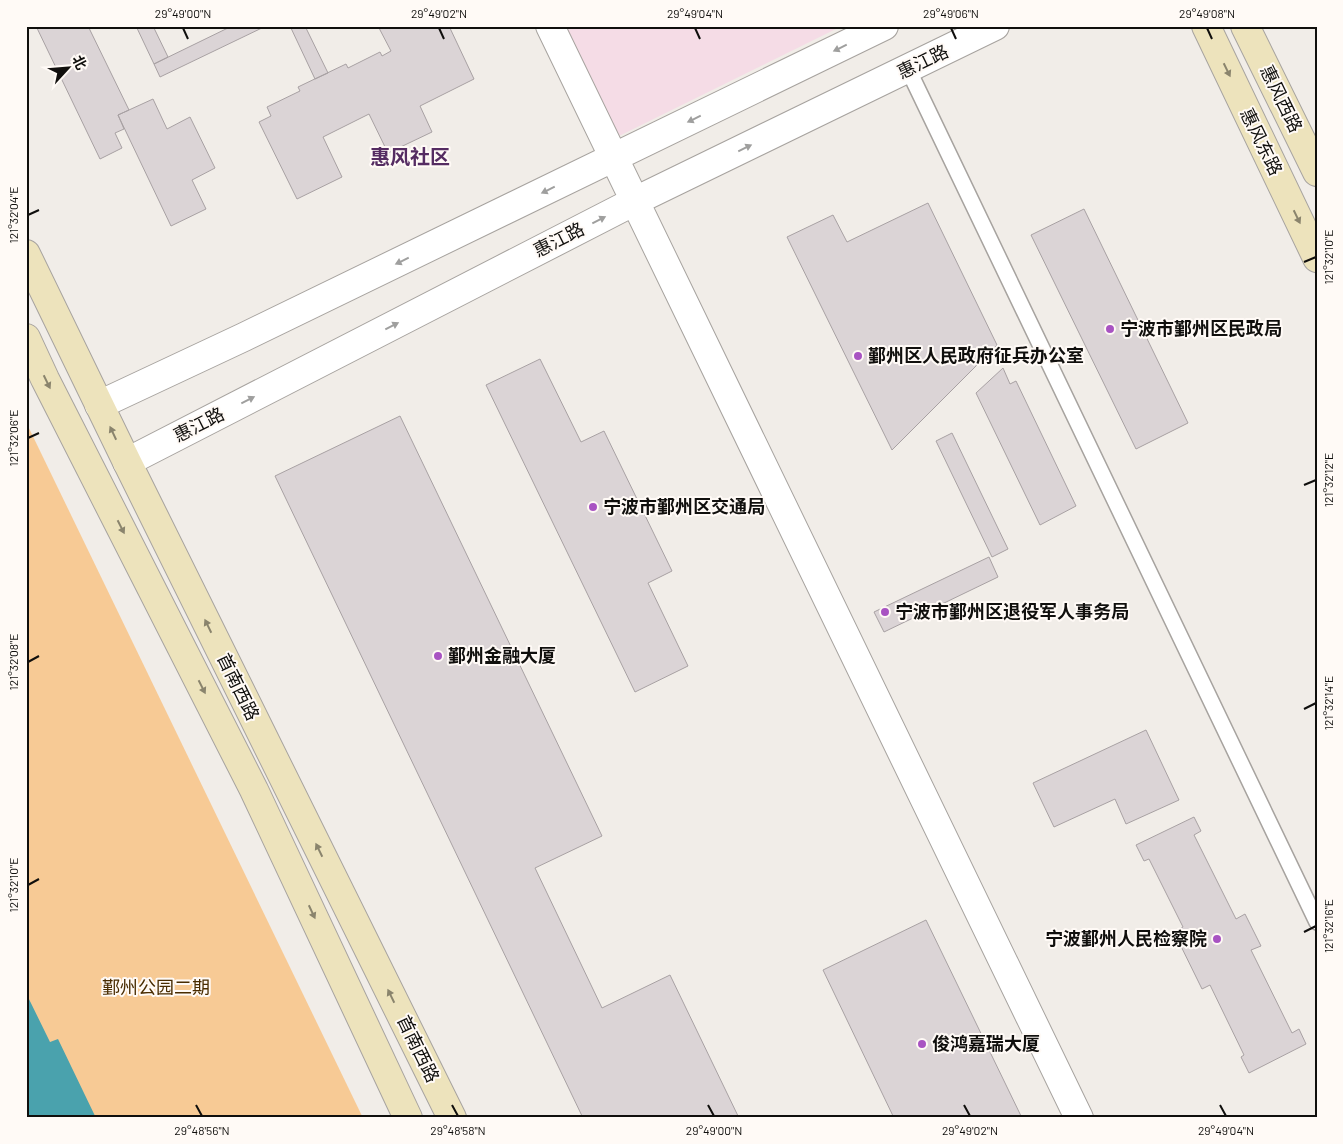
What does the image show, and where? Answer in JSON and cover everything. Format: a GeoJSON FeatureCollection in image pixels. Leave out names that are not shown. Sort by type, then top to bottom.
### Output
{"type":"FeatureCollection","features":[{"type":"Feature","properties":{"kind":"main road","name":"惠风东路"},"geometry":{"type":"LineString","coordinates":[[1206,26],[1317,258]]}},
{"type":"Feature","properties":{"kind":"main road","name":"惠风西路"},"geometry":{"type":"LineString","coordinates":[[1245,26],[1317,172]]}},
{"type":"Feature","properties":{"kind":"main road","name":"首南西路"},"geometry":{"type":"LineString","coordinates":[[26,254],[452,1118]]}},
{"type":"Feature","properties":{"kind":"main road","name":"首南西路"},"geometry":{"type":"LineString","coordinates":[[26,338],[254,790],[408,1118]]}},
{"type":"Feature","properties":{"kind":"street"},"geometry":{"type":"LineString","coordinates":[[550,26],[1078,1118]]}},
{"type":"Feature","properties":{"kind":"street"},"geometry":{"type":"LineString","coordinates":[[99,405],[244,337],[884,26]]}},
{"type":"Feature","properties":{"kind":"street","name":"惠江路"},"geometry":{"type":"LineString","coordinates":[[127,462],[635,202],[995,26]]}},
{"type":"Feature","properties":{"kind":"lane"},"geometry":{"type":"LineString","coordinates":[[908,69],[1317,922]]}},
{"type":"Feature","properties":{"kind":"shaded area"},"geometry":{"type":"Polygon","coordinates":[[[563,26],[842,26],[617,137],[563,26]]]}},
{"type":"Feature","properties":{"kind":"green space","name":"鄞州公园二期"},"geometry":{"type":"Polygon","coordinates":[[[26,422],[363,1118],[26,1118],[26,422]]]}},
{"type":"Feature","properties":{"kind":"water"},"geometry":{"type":"Polygon","coordinates":[[[26,993],[50,1042],[58,1039],[96,1118],[26,1118],[26,993]]]}},
{"type":"Feature","properties":{"kind":"building"},"geometry":{"type":"Polygon","coordinates":[[[36,26],[88,26],[129,110],[118,115],[124,129],[115,133],[122,148],[100,159],[36,26]]]}},
{"type":"Feature","properties":{"kind":"building"},"geometry":{"type":"Polygon","coordinates":[[[136,26],[153,26],[168,57],[154,64],[136,26]]]}},
{"type":"Feature","properties":{"kind":"building"},"geometry":{"type":"Polygon","coordinates":[[[232,26],[266,26],[160,77],[154,64],[232,26]]]}},
{"type":"Feature","properties":{"kind":"building"},"geometry":{"type":"Polygon","coordinates":[[[290,26],[305,26],[328,73],[315,79],[290,26]]]}},
{"type":"Feature","properties":{"kind":"building"},"geometry":{"type":"Polygon","coordinates":[[[382,26],[449,26],[474,79],[420,106],[432,132],[388,153],[369,114],[323,137],[342,177],[297,199],[259,122],[271,116],[267,107],[300,91],[298,87],[346,64],[348,68],[380,52],[382,56],[391,51],[379,28],[382,26]]]}},
{"type":"Feature","properties":{"kind":"building"},"geometry":{"type":"Polygon","coordinates":[[[153,99],[167,129],[190,117],[215,168],[192,180],[206,209],[171,226],[118,115],[153,99]]]}},
{"type":"Feature","properties":{"kind":"building"},"geometry":{"type":"Polygon","coordinates":[[[928,203],[997,345],[892,450],[787,237],[833,215],[847,242],[928,203]]]}},
{"type":"Feature","properties":{"kind":"building","name":"宁波市鄞州区民政局"},"geometry":{"type":"Polygon","coordinates":[[[1084,209],[1188,423],[1136,449],[1031,235],[1084,209]]]}},
{"type":"Feature","properties":{"kind":"building","name":"宁波市鄞州区交通局"},"geometry":{"type":"Polygon","coordinates":[[[540,359],[581,442],[604,431],[672,571],[648,583],[688,666],[635,692],[486,385],[540,359]]]}},
{"type":"Feature","properties":{"kind":"building"},"geometry":{"type":"Polygon","coordinates":[[[1003,368],[1010,384],[1016,381],[1076,506],[1040,525],[976,393],[1003,368]]]}},
{"type":"Feature","properties":{"kind":"building","name":"鄞州金融大厦"},"geometry":{"type":"Polygon","coordinates":[[[400,416],[602,836],[535,868],[602,1008],[670,975],[739,1118],[583,1118],[275,476],[400,416]]]}},
{"type":"Feature","properties":{"kind":"building"},"geometry":{"type":"Polygon","coordinates":[[[952,433],[1008,549],[992,557],[936,441],[952,433]]]}},
{"type":"Feature","properties":{"kind":"building"},"geometry":{"type":"Polygon","coordinates":[[[989,557],[998,577],[884,632],[874,612],[989,557]]]}},
{"type":"Feature","properties":{"kind":"building"},"geometry":{"type":"Polygon","coordinates":[[[1146,730],[1179,800],[1126,824],[1115,799],[1054,827],[1033,783],[1146,730]]]}},
{"type":"Feature","properties":{"kind":"building","name":"宁波鄞州人民检察院"},"geometry":{"type":"Polygon","coordinates":[[[1194,817],[1201,831],[1194,835],[1236,919],[1245,914],[1261,946],[1251,950],[1292,1033],[1299,1029],[1306,1044],[1249,1073],[1241,1057],[1244,1055],[1210,985],[1202,989],[1174,932],[1183,927],[1149,859],[1144,861],[1136,845],[1194,817]]]}},
{"type":"Feature","properties":{"kind":"building","name":"俊鸿嘉瑞大厦"},"geometry":{"type":"Polygon","coordinates":[[[926,920],[1022,1118],[894,1118],[823,970],[926,920]]]}},
{"type":"Feature","properties":{"kind":"place","name":"宁波市鄞州区民政局"},"geometry":{"type":"Point","coordinates":[1110,329]}},
{"type":"Feature","properties":{"kind":"place","name":"鄞州区人民政府征兵办公室"},"geometry":{"type":"Point","coordinates":[858,356]}},
{"type":"Feature","properties":{"kind":"place","name":"宁波市鄞州区交通局"},"geometry":{"type":"Point","coordinates":[593,507]}},
{"type":"Feature","properties":{"kind":"place","name":"宁波市鄞州区退役军人事务局"},"geometry":{"type":"Point","coordinates":[885,612]}},
{"type":"Feature","properties":{"kind":"place","name":"鄞州金融大厦"},"geometry":{"type":"Point","coordinates":[438,656]}},
{"type":"Feature","properties":{"kind":"place","name":"宁波鄞州人民检察院"},"geometry":{"type":"Point","coordinates":[1217,939]}},
{"type":"Feature","properties":{"kind":"place","name":"俊鸿嘉瑞大厦"},"geometry":{"type":"Point","coordinates":[922,1044]}},
{"type":"Feature","properties":{"kind":"district","name":"惠风社区"},"geometry":{"type":"Point","coordinates":[410,157]}}]}
